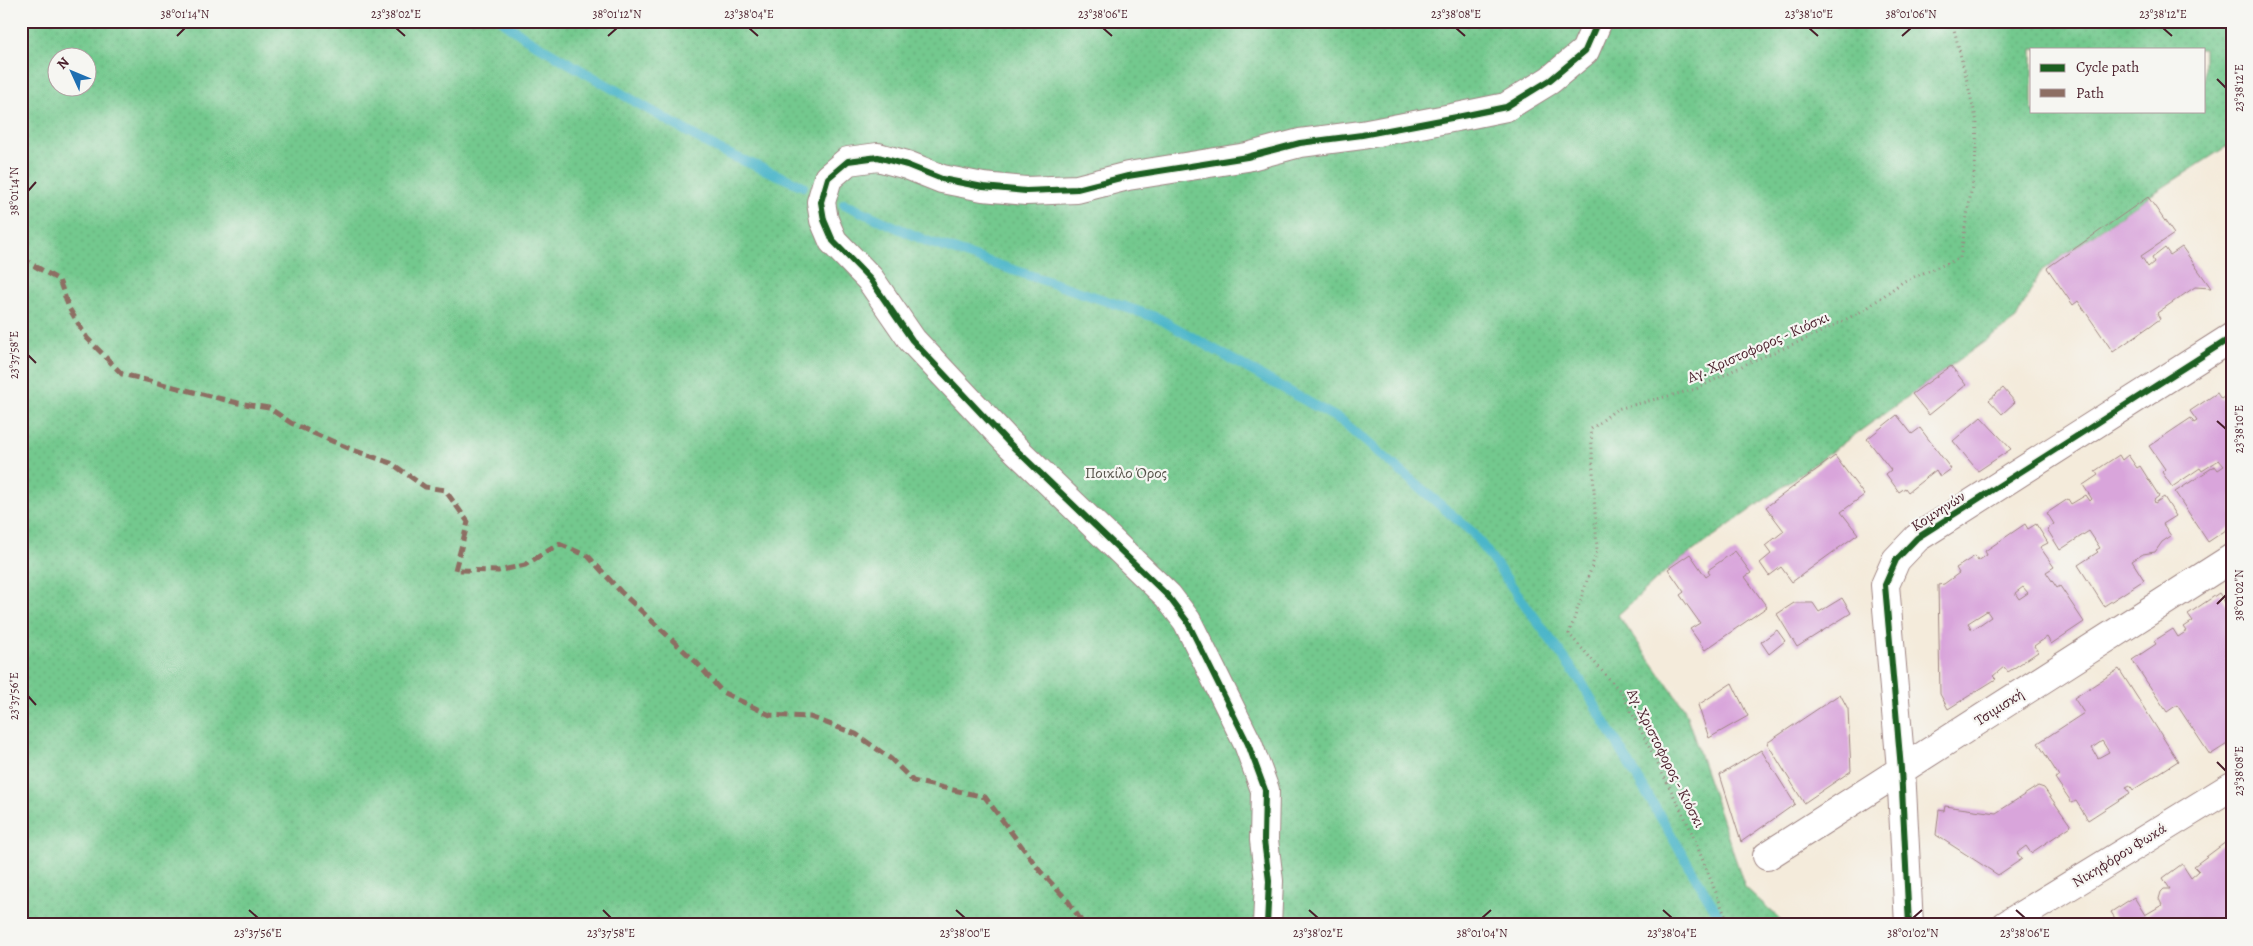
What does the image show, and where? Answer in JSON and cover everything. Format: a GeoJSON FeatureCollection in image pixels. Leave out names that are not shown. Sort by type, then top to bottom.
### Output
{"type":"FeatureCollection","features":[{"type":"Feature","properties":{"kind":"street"},"geometry":{"type":"LineString","coordinates":[[1268,925],[1269,881],[1264,840],[1265,790],[1248,744],[1187,621],[1168,596],[1008,442],[912,340],[870,279],[833,240],[824,220],[821,202],[828,178],[848,161],[878,157],[907,165],[942,179],[983,188],[1026,191],[1077,189],[1128,176],[1247,157],[1300,143],[1362,135],[1506,107],[1550,80],[1585,51],[1598,21]]}},
{"type":"Feature","properties":{"kind":"street","name":"Κομνηνών"},"geometry":{"type":"LineString","coordinates":[[1909,925],[1901,769],[1885,585],[1896,560],[1917,538],[2232,338]]}},
{"type":"Feature","properties":{"kind":"street","name":"Τσιμισκή"},"geometry":{"type":"LineString","coordinates":[[1767,856],[2232,558]]}},
{"type":"Feature","properties":{"kind":"street","name":"Νικηφόρου Φωκά"},"geometry":{"type":"LineString","coordinates":[[2006,925],[2232,786]]}},
{"type":"Feature","properties":{"kind":"green space","name":"Ποικίλο Όρος"},"geometry":{"type":"Polygon","coordinates":[[[21,21],[2232,21],[2232,143],[2148,197],[2041,271],[2016,319],[1668,569],[1618,615],[1684,708],[1745,887],[1781,920],[1783,925],[21,925],[21,21]]]}},
{"type":"Feature","properties":{"kind":"building"},"geometry":{"type":"Polygon","coordinates":[[[2148,197],[2174,234],[2141,256],[2148,267],[2154,262],[2152,258],[2165,248],[2170,255],[2182,247],[2211,288],[2195,287],[2157,313],[2160,319],[2113,352],[2078,301],[2073,305],[2047,268],[2148,197]]]}},
{"type":"Feature","properties":{"kind":"building"},"geometry":{"type":"Polygon","coordinates":[[[1951,366],[1966,385],[1929,415],[1912,394],[1951,366]]]}},
{"type":"Feature","properties":{"kind":"building"},"geometry":{"type":"Polygon","coordinates":[[[2003,388],[2015,402],[2002,414],[1989,400],[2003,388]]]}},
{"type":"Feature","properties":{"kind":"building"},"geometry":{"type":"Polygon","coordinates":[[[2232,392],[2232,526],[2208,542],[2175,492],[2215,466],[2218,470],[2224,466],[2219,460],[2202,471],[2200,468],[2172,487],[2162,472],[2165,469],[2149,446],[2191,418],[2194,423],[2197,421],[2190,411],[2217,393],[2221,399],[2232,392]]]}},
{"type":"Feature","properties":{"kind":"building"},"geometry":{"type":"Polygon","coordinates":[[[1897,415],[1912,434],[1920,428],[1951,469],[1940,477],[1936,470],[1908,492],[1905,488],[1899,492],[1886,474],[1891,470],[1867,439],[1897,415]]]}},
{"type":"Feature","properties":{"kind":"building"},"geometry":{"type":"Polygon","coordinates":[[[1981,417],[2011,449],[1978,471],[1953,441],[1981,417]]]}},
{"type":"Feature","properties":{"kind":"building"},"geometry":{"type":"Polygon","coordinates":[[[2119,455],[2122,460],[2128,455],[2137,468],[2140,466],[2159,496],[2154,500],[2155,503],[2164,497],[2176,516],[2163,524],[2171,536],[2162,542],[2155,552],[2143,554],[2132,561],[2144,580],[2104,606],[2078,565],[2098,552],[2096,550],[2100,548],[2089,531],[2060,550],[2047,529],[2054,524],[2047,513],[2068,499],[2071,504],[2086,495],[2090,501],[2092,499],[2083,485],[2098,475],[2095,471],[2119,455]]]}},
{"type":"Feature","properties":{"kind":"building"},"geometry":{"type":"Polygon","coordinates":[[[1835,456],[1864,495],[1841,512],[1858,534],[1792,582],[1781,567],[1769,576],[1760,563],[1771,554],[1765,546],[1784,531],[1766,507],[1835,456]]]}},
{"type":"Feature","properties":{"kind":"building"},"geometry":{"type":"Polygon","coordinates":[[[2025,524],[2028,529],[2036,524],[2048,543],[2040,547],[2054,567],[2046,572],[2057,588],[2060,586],[2084,622],[2051,644],[2047,637],[2034,646],[2038,652],[2008,672],[2004,667],[1993,676],[1996,679],[1948,709],[1940,694],[1938,585],[1944,584],[1959,573],[1956,568],[1975,556],[1978,561],[1987,555],[1985,551],[2025,524]],[[2023,587],[2015,593],[2019,599],[2028,593],[2023,587]],[[1987,611],[1968,623],[1972,630],[1991,617],[1987,611]]]}},
{"type":"Feature","properties":{"kind":"building"},"geometry":{"type":"Polygon","coordinates":[[[1735,551],[1751,573],[1745,577],[1767,607],[1705,650],[1690,629],[1700,623],[1680,595],[1684,592],[1668,569],[1690,554],[1706,577],[1710,574],[1708,570],[1735,551]]]}},
{"type":"Feature","properties":{"kind":"building"},"geometry":{"type":"Polygon","coordinates":[[[2219,593],[2232,613],[2232,731],[2228,733],[2232,741],[2210,755],[2177,705],[2167,712],[2132,660],[2156,644],[2154,641],[2173,629],[2178,637],[2187,631],[2184,627],[2193,621],[2188,614],[2219,593]]]}},
{"type":"Feature","properties":{"kind":"building"},"geometry":{"type":"Polygon","coordinates":[[[1842,598],[1851,613],[1797,647],[1777,614],[1794,603],[1813,603],[1819,612],[1842,598]]]}},
{"type":"Feature","properties":{"kind":"building"},"geometry":{"type":"Polygon","coordinates":[[[1777,630],[1785,641],[1769,654],[1761,642],[1777,630]]]}},
{"type":"Feature","properties":{"kind":"building"},"geometry":{"type":"Polygon","coordinates":[[[2119,669],[2178,761],[2133,790],[2130,785],[2126,787],[2130,793],[2088,820],[2076,801],[2072,803],[2055,778],[2059,776],[2038,743],[2084,713],[2074,698],[2119,669]],[[2102,741],[2092,748],[2098,758],[2109,752],[2102,741]]]}},
{"type":"Feature","properties":{"kind":"building"},"geometry":{"type":"Polygon","coordinates":[[[1732,683],[1748,716],[1709,738],[1698,705],[1732,683]]]}},
{"type":"Feature","properties":{"kind":"building"},"geometry":{"type":"Polygon","coordinates":[[[1840,694],[1848,709],[1851,771],[1804,803],[1767,743],[1840,694]]]}},
{"type":"Feature","properties":{"kind":"building"},"geometry":{"type":"Polygon","coordinates":[[[1761,750],[1795,804],[1741,842],[1720,775],[1761,750]]]}},
{"type":"Feature","properties":{"kind":"building"},"geometry":{"type":"Polygon","coordinates":[[[2038,786],[2044,788],[2071,826],[2031,853],[2026,846],[2017,853],[2022,859],[1998,875],[1936,835],[1939,810],[1944,811],[1945,806],[1996,813],[2038,786]]]}},
{"type":"Feature","properties":{"kind":"building"},"geometry":{"type":"Polygon","coordinates":[[[2226,842],[2232,850],[2232,925],[2108,925],[2116,920],[2111,912],[2134,897],[2145,915],[2162,905],[2159,899],[2161,892],[2164,889],[2170,889],[2163,878],[2182,864],[2191,878],[2199,871],[2194,866],[2226,842]]]}},
{"type":"Feature","properties":{"kind":"building"},"geometry":{"type":"Polygon","coordinates":[[[2106,921],[2108,925],[2100,925],[2106,921]]]}},
{"type":"Feature","properties":{"kind":"waterway"},"geometry":{"type":"LineString","coordinates":[[502,21],[527,39],[719,150],[803,186]]}},
{"type":"Feature","properties":{"kind":"waterway"},"geometry":{"type":"LineString","coordinates":[[844,204],[929,242],[1158,318],[1342,421],[1473,533],[1580,680],[1724,925]]}},
{"type":"Feature","properties":{"kind":"marked path"},"geometry":{"type":"LineString","coordinates":[[21,258],[59,280],[69,308],[87,338],[122,374],[238,403],[269,408],[291,423],[353,450],[391,463],[425,487],[445,490],[468,522],[455,570],[498,571],[525,565],[559,544],[588,556],[621,592],[697,663],[722,692],[770,715],[810,717],[856,734],[891,759],[913,781],[985,797],[1040,871],[1068,901],[1084,925]]}},
{"type":"Feature","properties":{"kind":"cycle path"},"geometry":{"type":"LineString","coordinates":[[1267,925],[1269,881],[1264,840],[1265,790],[1248,744],[1187,621],[1168,596],[1008,442],[912,340],[870,279],[833,241],[824,220],[821,202],[828,178],[848,161],[878,157],[907,165],[942,179],[983,187],[1026,191],[1077,189],[1128,176],[1247,157],[1300,143],[1362,135],[1462,116],[1506,107],[1550,80],[1585,51],[1598,21]]}},
{"type":"Feature","properties":{"kind":"cycle path"},"geometry":{"type":"LineString","coordinates":[[1909,925],[1901,769],[1885,585],[1896,560],[1917,538],[2232,337]]}}]}
